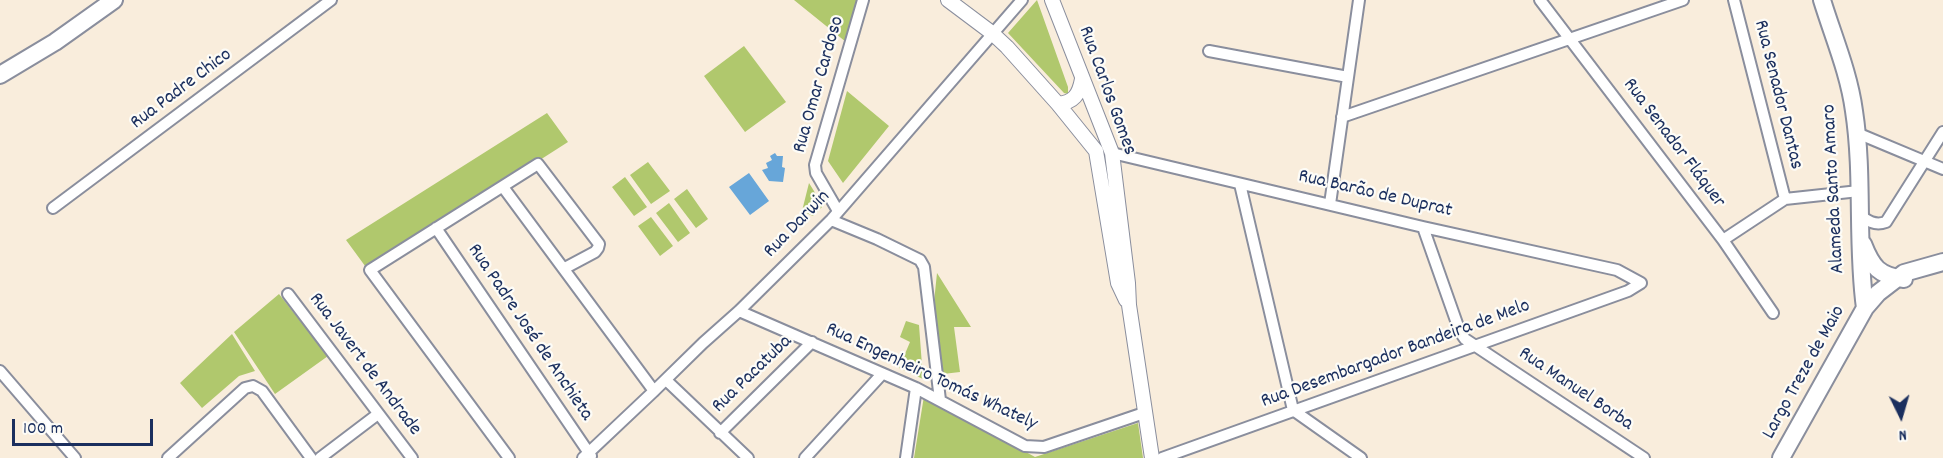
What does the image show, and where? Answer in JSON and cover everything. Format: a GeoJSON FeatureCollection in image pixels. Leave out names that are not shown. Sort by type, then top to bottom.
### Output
{"type":"FeatureCollection","features":[{"type":"Feature","properties":{"kind":"main road","name":"Alameda Santo Amaro"},"geometry":{"type":"LineString","coordinates":[[1822,0],[1850,90],[1857,133],[1859,252],[1865,308]]}},
{"type":"Feature","properties":{"kind":"main road"},"geometry":{"type":"LineString","coordinates":[[0,64],[104,1]]}},
{"type":"Feature","properties":{"kind":"main road"},"geometry":{"type":"LineString","coordinates":[[0,75],[54,42],[104,1]]}},
{"type":"Feature","properties":{"kind":"main road"},"geometry":{"type":"LineString","coordinates":[[1860,238],[1871,263],[1881,273],[1905,279],[1943,272]]}},
{"type":"Feature","properties":{"kind":"main road"},"geometry":{"type":"LineString","coordinates":[[1896,278],[1904,273],[1943,262]]}},
{"type":"Feature","properties":{"kind":"main road","name":"Largo Treze de Maio"},"geometry":{"type":"LineString","coordinates":[[1781,458],[1865,308],[1896,278]]}},
{"type":"Feature","properties":{"kind":"street","name":"Rua Padre Chico"},"geometry":{"type":"LineString","coordinates":[[53,208],[331,0]]}},
{"type":"Feature","properties":{"kind":"street","name":"Rua Omar Cardoso"},"geometry":{"type":"LineString","coordinates":[[834,216],[816,173],[815,165],[862,0]]}},
{"type":"Feature","properties":{"kind":"street","name":"Rua Carlos Gomes"},"geometry":{"type":"LineString","coordinates":[[948,0],[992,33],[1058,104],[1096,151],[1118,283],[1129,304]]}},
{"type":"Feature","properties":{"kind":"street","name":"Rua Darwin"},"geometry":{"type":"LineString","coordinates":[[587,456],[834,216],[1022,0]]}},
{"type":"Feature","properties":{"kind":"street","name":"Rua Carlos Gomes"},"geometry":{"type":"LineString","coordinates":[[1052,0],[1112,153],[1129,304],[1152,458]]}},
{"type":"Feature","properties":{"kind":"street"},"geometry":{"type":"LineString","coordinates":[[1330,204],[1359,0]]}},
{"type":"Feature","properties":{"kind":"street","name":"Rua Senador Fláquer"},"geometry":{"type":"LineString","coordinates":[[1540,0],[1723,240],[1773,313]]}},
{"type":"Feature","properties":{"kind":"street"},"geometry":{"type":"LineString","coordinates":[[1342,117],[1683,0]]}},
{"type":"Feature","properties":{"kind":"street","name":"Rua Senador Dantas"},"geometry":{"type":"LineString","coordinates":[[1734,0],[1785,199]]}},
{"type":"Feature","properties":{"kind":"street"},"geometry":{"type":"LineString","coordinates":[[1209,51],[1348,77]]}},
{"type":"Feature","properties":{"kind":"street"},"geometry":{"type":"LineString","coordinates":[[1058,104],[1075,98],[1080,91],[1082,79]]}},
{"type":"Feature","properties":{"kind":"street"},"geometry":{"type":"LineString","coordinates":[[1859,214],[1877,224],[1886,222],[1943,132]]}},
{"type":"Feature","properties":{"kind":"street"},"geometry":{"type":"LineString","coordinates":[[1857,133],[1943,169]]}},
{"type":"Feature","properties":{"kind":"street","name":"Rua Barão de Duprat"},"geometry":{"type":"LineString","coordinates":[[1096,151],[1617,270],[1641,284]]}},
{"type":"Feature","properties":{"kind":"street"},"geometry":{"type":"LineString","coordinates":[[509,458],[370,270],[503,187],[534,165],[541,165],[598,244],[595,252],[565,268]]}},
{"type":"Feature","properties":{"kind":"street"},"geometry":{"type":"LineString","coordinates":[[1240,184],[1293,410],[1361,458]]}},
{"type":"Feature","properties":{"kind":"street"},"geometry":{"type":"LineString","coordinates":[[503,187],[654,391]]}},
{"type":"Feature","properties":{"kind":"street"},"geometry":{"type":"LineString","coordinates":[[1723,240],[1785,199],[1859,191]]}},
{"type":"Feature","properties":{"kind":"street"},"geometry":{"type":"LineString","coordinates":[[834,216],[920,260],[924,267],[940,400]]}},
{"type":"Feature","properties":{"kind":"street","name":"Rua Manuel Borba"},"geometry":{"type":"LineString","coordinates":[[1423,227],[1465,339],[1644,458]]}},
{"type":"Feature","properties":{"kind":"street","name":"Rua Padre José de Anchieta"},"geometry":{"type":"LineString","coordinates":[[436,228],[587,456]]}},
{"type":"Feature","properties":{"kind":"street","name":"Rua Desembargador Bandeira de Melo"},"geometry":{"type":"LineString","coordinates":[[1162,458],[1628,291],[1641,284]]}},
{"type":"Feature","properties":{"kind":"street","name":"Rua Javert de Andrade"},"geometry":{"type":"LineString","coordinates":[[288,294],[412,458]]}},
{"type":"Feature","properties":{"kind":"street","name":"Rua Engenheiro Tomás Whately"},"geometry":{"type":"LineString","coordinates":[[739,310],[916,388],[1025,446],[1044,447],[1144,413]]}},
{"type":"Feature","properties":{"kind":"street","name":"Rua Pacatuba"},"geometry":{"type":"LineString","coordinates":[[720,433],[812,342]]}},
{"type":"Feature","properties":{"kind":"street"},"geometry":{"type":"LineString","coordinates":[[0,371],[75,458]]}},
{"type":"Feature","properties":{"kind":"street"},"geometry":{"type":"LineString","coordinates":[[805,458],[882,374]]}},
{"type":"Feature","properties":{"kind":"street"},"geometry":{"type":"LineString","coordinates":[[666,380],[748,458]]}},
{"type":"Feature","properties":{"kind":"street"},"geometry":{"type":"LineString","coordinates":[[168,458],[245,388],[253,386],[262,391],[311,458]]}},
{"type":"Feature","properties":{"kind":"street"},"geometry":{"type":"LineString","coordinates":[[906,458],[916,388]]}},
{"type":"Feature","properties":{"kind":"street"},"geometry":{"type":"LineString","coordinates":[[324,457],[378,414]]}},
{"type":"Feature","properties":{"kind":"green space"},"geometry":{"type":"Polygon","coordinates":[[[794,0],[857,0],[846,42],[794,0]]]}},
{"type":"Feature","properties":{"kind":"green space"},"geometry":{"type":"Polygon","coordinates":[[[1037,0],[1068,87],[1068,94],[1064,93],[1008,33],[1037,0]]]}},
{"type":"Feature","properties":{"kind":"green space"},"geometry":{"type":"Polygon","coordinates":[[[744,46],[786,102],[745,132],[704,76],[744,46]]]}},
{"type":"Feature","properties":{"kind":"green space"},"geometry":{"type":"Polygon","coordinates":[[[847,91],[889,126],[843,183],[828,161],[847,91]]]}},
{"type":"Feature","properties":{"kind":"green space"},"geometry":{"type":"Polygon","coordinates":[[[547,113],[568,142],[368,270],[346,240],[547,113]]]}},
{"type":"Feature","properties":{"kind":"green space"},"geometry":{"type":"Polygon","coordinates":[[[648,162],[670,191],[651,204],[630,175],[648,162]]]}},
{"type":"Feature","properties":{"kind":"green space"},"geometry":{"type":"Polygon","coordinates":[[[625,177],[647,207],[634,216],[612,187],[625,177]]]}},
{"type":"Feature","properties":{"kind":"green space"},"geometry":{"type":"Polygon","coordinates":[[[809,183],[822,204],[813,216],[802,211],[809,183]]]}},
{"type":"Feature","properties":{"kind":"green space"},"geometry":{"type":"Polygon","coordinates":[[[687,189],[708,219],[696,228],[674,199],[687,189]]]}},
{"type":"Feature","properties":{"kind":"green space"},"geometry":{"type":"Polygon","coordinates":[[[669,203],[690,233],[678,242],[656,213],[669,203]]]}},
{"type":"Feature","properties":{"kind":"green space"},"geometry":{"type":"Polygon","coordinates":[[[651,217],[673,246],[660,256],[638,226],[651,217]]]}},
{"type":"Feature","properties":{"kind":"green space"},"geometry":{"type":"Polygon","coordinates":[[[937,273],[971,327],[954,327],[960,372],[943,374],[934,302],[937,273]]]}},
{"type":"Feature","properties":{"kind":"green space"},"geometry":{"type":"Polygon","coordinates":[[[279,294],[328,356],[275,394],[234,332],[279,294]]]}},
{"type":"Feature","properties":{"kind":"green space"},"geometry":{"type":"Polygon","coordinates":[[[906,321],[919,325],[923,379],[899,368],[910,342],[900,337],[906,321]]]}},
{"type":"Feature","properties":{"kind":"green space"},"geometry":{"type":"Polygon","coordinates":[[[232,334],[255,371],[239,376],[202,408],[180,383],[232,334]]]}},
{"type":"Feature","properties":{"kind":"green space"},"geometry":{"type":"Polygon","coordinates":[[[924,396],[1035,457],[1138,423],[1143,458],[914,458],[924,396]]]}},
{"type":"Feature","properties":{"kind":"water"},"geometry":{"type":"Polygon","coordinates":[[[775,153],[777,156],[783,156],[782,167],[785,168],[783,182],[769,181],[762,170],[768,168],[766,163],[772,160],[770,156],[775,153]]]}},
{"type":"Feature","properties":{"kind":"water"},"geometry":{"type":"Polygon","coordinates":[[[749,173],[769,201],[750,215],[729,187],[749,173]]]}}]}
